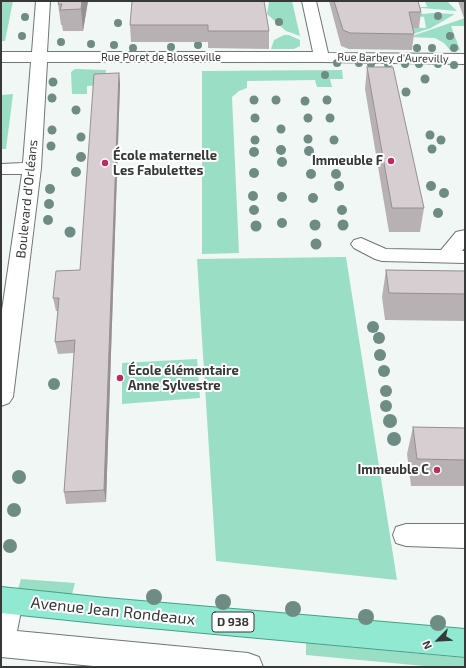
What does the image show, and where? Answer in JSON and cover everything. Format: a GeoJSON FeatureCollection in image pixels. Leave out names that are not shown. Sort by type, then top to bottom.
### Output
{"type":"FeatureCollection","features":[{"type":"Feature","properties":{"kind":"main road","name":"Avenue Jean Rondeaux"},"geometry":{"type":"LineString","coordinates":[[5,600],[106,611],[465,643]]}},
{"type":"Feature","properties":{"kind":"street","name":"Boulevard d'Orléans"},"geometry":{"type":"LineString","coordinates":[[1,397],[32,168],[43,1]]}},
{"type":"Feature","properties":{"kind":"street"},"geometry":{"type":"LineString","coordinates":[[309,1],[322,57]]}},
{"type":"Feature","properties":{"kind":"street","name":"Rue Poret de Blosseville"},"geometry":{"type":"LineString","coordinates":[[1,57],[322,57]]}},
{"type":"Feature","properties":{"kind":"street","name":"Rue Barbey d'Aurevilly"},"geometry":{"type":"LineString","coordinates":[[322,57],[465,59]]}},
{"type":"Feature","properties":{"kind":"street"},"geometry":{"type":"LineString","coordinates":[[1,169],[32,168]]}},
{"type":"Feature","properties":{"kind":"street"},"geometry":{"type":"LineString","coordinates":[[361,244],[382,255],[456,257],[463,236],[465,236]]}},
{"type":"Feature","properties":{"kind":"street"},"geometry":{"type":"LineString","coordinates":[[406,535],[465,536]]}},
{"type":"Feature","properties":{"kind":"street"},"geometry":{"type":"LineString","coordinates":[[1,638],[5,600]]}},
{"type":"Feature","properties":{"kind":"street"},"geometry":{"type":"LineString","coordinates":[[1,643],[248,667]]}},
{"type":"Feature","properties":{"kind":"green space"},"geometry":{"type":"Polygon","coordinates":[[[1,1],[13,1],[5,41],[1,41],[1,1]]]}},
{"type":"Feature","properties":{"kind":"green space"},"geometry":{"type":"Polygon","coordinates":[[[269,1],[292,1],[300,36],[286,31],[267,14],[269,1]]]}},
{"type":"Feature","properties":{"kind":"green space"},"geometry":{"type":"Polygon","coordinates":[[[425,1],[447,1],[457,11],[422,8],[418,11],[423,14],[455,14],[431,28],[410,35],[403,27],[426,28],[424,17],[415,16],[413,7],[427,7],[425,1]]]}},
{"type":"Feature","properties":{"kind":"green space"},"geometry":{"type":"Polygon","coordinates":[[[465,18],[465,26],[451,26],[460,50],[450,50],[444,43],[435,38],[409,37],[465,18]]]}},
{"type":"Feature","properties":{"kind":"green space"},"geometry":{"type":"Polygon","coordinates":[[[284,35],[289,35],[300,40],[300,46],[294,49],[271,49],[274,40],[284,35]]]}},
{"type":"Feature","properties":{"kind":"green space"},"geometry":{"type":"Polygon","coordinates":[[[75,69],[106,70],[104,85],[87,86],[87,94],[72,94],[71,72],[75,69]]]}},
{"type":"Feature","properties":{"kind":"green space"},"geometry":{"type":"Polygon","coordinates":[[[342,70],[343,79],[330,79],[332,87],[317,87],[315,80],[247,81],[247,88],[239,91],[232,97],[239,253],[202,254],[202,71],[342,70]]]}},
{"type":"Feature","properties":{"kind":"green space"},"geometry":{"type":"Polygon","coordinates":[[[13,94],[6,149],[1,149],[1,95],[13,94]]]}},
{"type":"Feature","properties":{"kind":"green space"},"geometry":{"type":"Polygon","coordinates":[[[346,257],[397,580],[216,561],[197,259],[346,257]]]}},
{"type":"Feature","properties":{"kind":"green space"},"geometry":{"type":"Polygon","coordinates":[[[197,359],[200,398],[122,404],[122,363],[197,359]]]}},
{"type":"Feature","properties":{"kind":"green space"},"geometry":{"type":"Polygon","coordinates":[[[21,579],[75,583],[72,594],[18,589],[21,579]]]}},
{"type":"Feature","properties":{"kind":"green space"},"geometry":{"type":"Polygon","coordinates":[[[306,643],[465,658],[465,667],[435,667],[306,655],[306,643]]]}},
{"type":"Feature","properties":{"kind":"building"},"geometry":{"type":"Polygon","coordinates":[[[59,1],[82,1],[81,9],[60,10],[62,4],[58,4],[59,1]]]}},
{"type":"Feature","properties":{"kind":"building"},"geometry":{"type":"Polygon","coordinates":[[[132,1],[264,1],[269,31],[208,31],[208,25],[130,25],[132,1]]]}},
{"type":"Feature","properties":{"kind":"building"},"geometry":{"type":"Polygon","coordinates":[[[334,1],[418,1],[421,12],[409,12],[414,34],[350,33],[343,30],[334,1]]]}},
{"type":"Feature","properties":{"kind":"building","name":"Immeuble F"},"geometry":{"type":"Polygon","coordinates":[[[367,67],[393,67],[424,208],[392,208],[367,67]]]}},
{"type":"Feature","properties":{"kind":"building"},"geometry":{"type":"Polygon","coordinates":[[[119,73],[104,490],[64,492],[75,340],[55,342],[59,298],[53,298],[56,271],[80,270],[94,74],[119,73]]]}},
{"type":"Feature","properties":{"kind":"building"},"geometry":{"type":"Polygon","coordinates":[[[386,270],[465,271],[465,294],[389,293],[386,270]]]}},
{"type":"Feature","properties":{"kind":"building"},"geometry":{"type":"Polygon","coordinates":[[[413,427],[465,428],[465,460],[417,459],[413,427]]]}},
{"type":"Feature","properties":{"kind":"place","name":"Immeuble F"},"geometry":{"type":"Point","coordinates":[391,161]}},
{"type":"Feature","properties":{"kind":"place","name":"École maternelle Les Fabulettes"},"geometry":{"type":"Point","coordinates":[105,163]}},
{"type":"Feature","properties":{"kind":"place","name":"École élémentaire Anne Sylvestre"},"geometry":{"type":"Point","coordinates":[120,378]}},
{"type":"Feature","properties":{"kind":"place","name":"Immeuble C"},"geometry":{"type":"Point","coordinates":[437,470]}}]}
